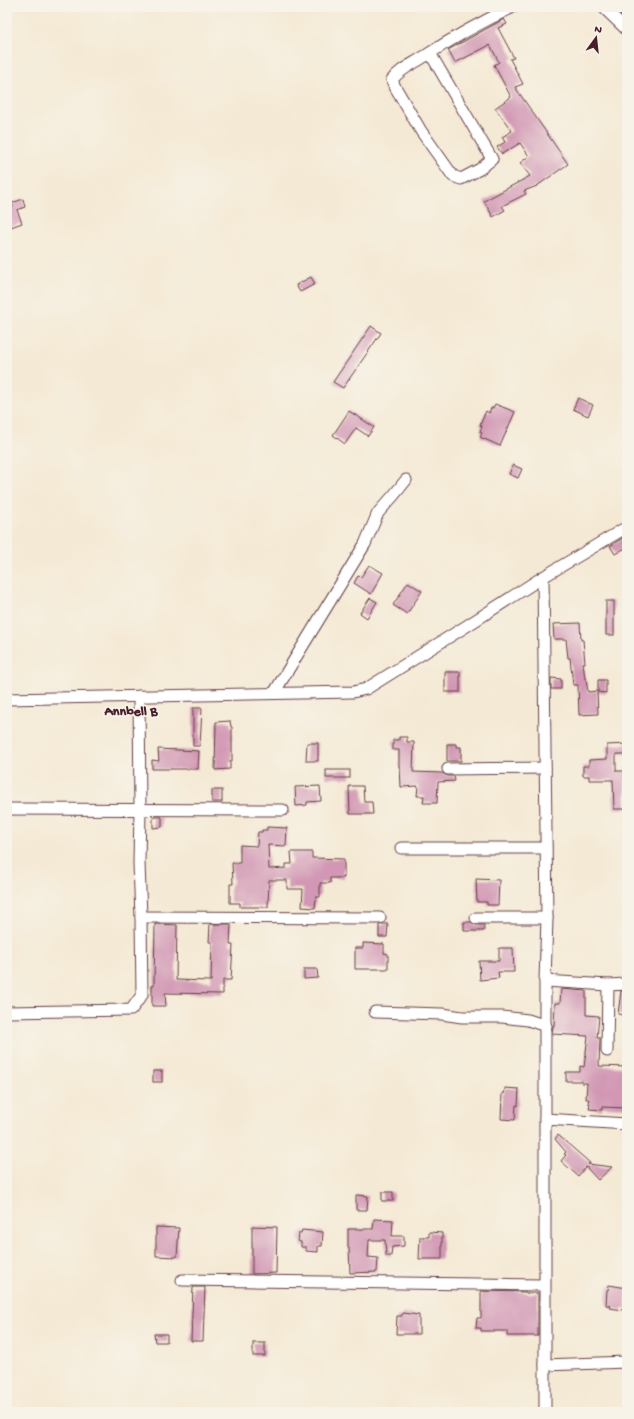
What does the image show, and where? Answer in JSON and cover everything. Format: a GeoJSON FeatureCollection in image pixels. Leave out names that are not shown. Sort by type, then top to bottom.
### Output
{"type":"FeatureCollection","features":[{"type":"Feature","properties":{"kind":"street"},"geometry":{"type":"LineString","coordinates":[[430,53],[492,159],[480,169],[461,179],[454,176],[421,131],[392,80],[397,74],[430,53],[486,19],[513,7]]}},
{"type":"Feature","properties":{"kind":"street"},"geometry":{"type":"LineString","coordinates":[[603,7],[627,30]]}},
{"type":"Feature","properties":{"kind":"street"},"geometry":{"type":"LineString","coordinates":[[274,693],[365,544],[378,514],[406,480]]}},
{"type":"Feature","properties":{"kind":"street"},"geometry":{"type":"LineString","coordinates":[[7,699],[352,692],[366,689],[543,577],[627,527]]}},
{"type":"Feature","properties":{"kind":"street"},"geometry":{"type":"LineString","coordinates":[[543,577],[547,918],[545,981],[545,1412]]}},
{"type":"Feature","properties":{"kind":"street"},"geometry":{"type":"LineString","coordinates":[[7,1012],[131,1010],[142,995],[142,917],[139,863],[139,696]]}},
{"type":"Feature","properties":{"kind":"street"},"geometry":{"type":"LineString","coordinates":[[448,769],[545,768]]}},
{"type":"Feature","properties":{"kind":"street"},"geometry":{"type":"LineString","coordinates":[[7,809],[283,810]]}},
{"type":"Feature","properties":{"kind":"street"},"geometry":{"type":"LineString","coordinates":[[401,848],[546,848]]}},
{"type":"Feature","properties":{"kind":"street"},"geometry":{"type":"LineString","coordinates":[[142,917],[380,918]]}},
{"type":"Feature","properties":{"kind":"street"},"geometry":{"type":"LineString","coordinates":[[476,918],[547,918]]}},
{"type":"Feature","properties":{"kind":"street"},"geometry":{"type":"LineString","coordinates":[[545,981],[608,985],[627,984]]}},
{"type":"Feature","properties":{"kind":"street"},"geometry":{"type":"LineString","coordinates":[[607,1050],[608,985]]}},
{"type":"Feature","properties":{"kind":"street"},"geometry":{"type":"LineString","coordinates":[[375,1012],[442,1014],[462,1017],[502,1017],[528,1020],[546,1026]]}},
{"type":"Feature","properties":{"kind":"street"},"geometry":{"type":"LineString","coordinates":[[545,1119],[627,1124]]}},
{"type":"Feature","properties":{"kind":"street"},"geometry":{"type":"LineString","coordinates":[[182,1280],[544,1285]]}},
{"type":"Feature","properties":{"kind":"street"},"geometry":{"type":"LineString","coordinates":[[545,1365],[627,1362]]}},
{"type":"Feature","properties":{"kind":"building"},"geometry":{"type":"Polygon","coordinates":[[[504,19],[507,24],[498,28],[514,58],[510,59],[523,84],[515,87],[568,164],[537,186],[524,191],[526,194],[502,206],[505,210],[493,217],[484,201],[530,176],[520,163],[529,156],[520,143],[502,154],[497,147],[505,142],[502,137],[512,131],[495,108],[511,97],[494,65],[499,62],[490,45],[455,63],[448,50],[504,19]]]}},
{"type":"Feature","properties":{"kind":"building"},"geometry":{"type":"Polygon","coordinates":[[[23,199],[25,207],[17,210],[22,223],[11,227],[7,217],[7,209],[13,207],[12,203],[23,199]]]}},
{"type":"Feature","properties":{"kind":"building"},"geometry":{"type":"Polygon","coordinates":[[[311,277],[315,284],[300,292],[296,285],[311,277]]]}},
{"type":"Feature","properties":{"kind":"building"},"geometry":{"type":"Polygon","coordinates":[[[371,326],[381,333],[343,388],[333,382],[371,326]]]}},
{"type":"Feature","properties":{"kind":"building"},"geometry":{"type":"Polygon","coordinates":[[[578,398],[593,405],[588,416],[573,409],[578,398]]]}},
{"type":"Feature","properties":{"kind":"building"},"geometry":{"type":"Polygon","coordinates":[[[495,404],[515,412],[500,446],[480,437],[482,433],[480,432],[482,426],[480,425],[486,411],[489,413],[495,404]]]}},
{"type":"Feature","properties":{"kind":"building"},"geometry":{"type":"Polygon","coordinates":[[[349,411],[374,427],[368,436],[356,428],[345,444],[333,435],[349,411]]]}},
{"type":"Feature","properties":{"kind":"building"},"geometry":{"type":"Polygon","coordinates":[[[513,465],[522,469],[518,478],[509,474],[513,465]]]}},
{"type":"Feature","properties":{"kind":"building"},"geometry":{"type":"Polygon","coordinates":[[[627,535],[627,547],[615,554],[610,546],[627,535]]]}},
{"type":"Feature","properties":{"kind":"building"},"geometry":{"type":"Polygon","coordinates":[[[369,565],[383,573],[371,594],[354,583],[358,576],[361,577],[369,565]]]}},
{"type":"Feature","properties":{"kind":"building"},"geometry":{"type":"Polygon","coordinates":[[[408,582],[422,591],[407,614],[393,605],[408,582]]]}},
{"type":"Feature","properties":{"kind":"building"},"geometry":{"type":"Polygon","coordinates":[[[370,598],[377,602],[367,618],[360,613],[370,598]]]}},
{"type":"Feature","properties":{"kind":"building"},"geometry":{"type":"Polygon","coordinates":[[[606,601],[614,601],[614,635],[606,635],[606,601]]]}},
{"type":"Feature","properties":{"kind":"building"},"geometry":{"type":"Polygon","coordinates":[[[580,623],[581,640],[583,640],[585,679],[588,692],[597,691],[598,714],[579,715],[578,685],[573,685],[566,639],[554,639],[553,624],[580,623]]]}},
{"type":"Feature","properties":{"kind":"building"},"geometry":{"type":"Polygon","coordinates":[[[445,672],[460,672],[460,692],[445,692],[445,672]]]}},
{"type":"Feature","properties":{"kind":"building"},"geometry":{"type":"Polygon","coordinates":[[[551,678],[561,679],[561,689],[551,689],[551,678]]]}},
{"type":"Feature","properties":{"kind":"building"},"geometry":{"type":"Polygon","coordinates":[[[598,680],[606,680],[606,693],[598,692],[598,680]]]}},
{"type":"Feature","properties":{"kind":"building"},"geometry":{"type":"Polygon","coordinates":[[[193,708],[202,708],[200,746],[193,746],[193,708]]]}},
{"type":"Feature","properties":{"kind":"building"},"geometry":{"type":"Polygon","coordinates":[[[230,721],[232,727],[232,761],[230,761],[230,769],[215,770],[216,722],[230,721]]]}},
{"type":"Feature","properties":{"kind":"building"},"geometry":{"type":"Polygon","coordinates":[[[399,737],[407,737],[407,742],[414,742],[413,772],[442,773],[448,776],[454,776],[455,781],[438,782],[437,803],[423,803],[424,796],[417,796],[418,786],[401,787],[399,750],[393,750],[393,740],[399,740],[399,737]]]}},
{"type":"Feature","properties":{"kind":"building"},"geometry":{"type":"Polygon","coordinates":[[[307,743],[318,743],[318,761],[306,761],[307,743]]]}},
{"type":"Feature","properties":{"kind":"building"},"geometry":{"type":"Polygon","coordinates":[[[447,744],[456,744],[456,747],[461,747],[461,761],[447,761],[447,744]]]}},
{"type":"Feature","properties":{"kind":"building"},"geometry":{"type":"Polygon","coordinates":[[[627,744],[627,754],[616,754],[616,771],[627,771],[627,780],[625,780],[626,809],[614,809],[613,780],[589,780],[589,776],[583,776],[583,766],[589,766],[589,760],[607,759],[607,745],[627,744]]]}},
{"type":"Feature","properties":{"kind":"building"},"geometry":{"type":"Polygon","coordinates":[[[158,749],[199,751],[198,769],[152,769],[152,760],[159,761],[158,749]]]}},
{"type":"Feature","properties":{"kind":"building"},"geometry":{"type":"Polygon","coordinates":[[[326,770],[350,770],[350,778],[326,778],[326,770]]]}},
{"type":"Feature","properties":{"kind":"building"},"geometry":{"type":"Polygon","coordinates":[[[320,786],[321,801],[307,802],[307,805],[296,806],[295,787],[320,786]]]}},
{"type":"Feature","properties":{"kind":"building"},"geometry":{"type":"Polygon","coordinates":[[[349,786],[363,786],[364,802],[372,802],[373,814],[350,814],[349,786]]]}},
{"type":"Feature","properties":{"kind":"building"},"geometry":{"type":"Polygon","coordinates":[[[212,790],[222,790],[222,802],[212,802],[212,790]]]}},
{"type":"Feature","properties":{"kind":"building"},"geometry":{"type":"Polygon","coordinates":[[[162,817],[162,827],[153,828],[153,818],[162,817]]]}},
{"type":"Feature","properties":{"kind":"building"},"geometry":{"type":"Polygon","coordinates":[[[267,827],[287,828],[286,846],[268,845],[269,869],[286,868],[286,864],[292,864],[291,852],[312,852],[312,858],[344,859],[344,878],[330,878],[330,883],[320,883],[320,897],[316,897],[315,908],[302,907],[303,889],[287,889],[287,880],[269,880],[268,907],[240,907],[240,903],[230,903],[230,884],[233,884],[232,863],[240,863],[240,845],[257,846],[258,832],[267,830],[267,827]]]}},
{"type":"Feature","properties":{"kind":"building"},"geometry":{"type":"Polygon","coordinates":[[[476,879],[499,880],[498,905],[487,905],[487,902],[477,902],[476,879]]]}},
{"type":"Feature","properties":{"kind":"building"},"geometry":{"type":"Polygon","coordinates":[[[464,922],[484,925],[484,931],[464,931],[464,922]]]}},
{"type":"Feature","properties":{"kind":"building"},"geometry":{"type":"Polygon","coordinates":[[[155,924],[177,925],[176,980],[211,981],[212,942],[209,942],[210,924],[231,924],[230,945],[233,945],[231,980],[223,980],[223,994],[165,993],[166,1006],[152,1006],[152,985],[154,985],[155,924]]]}},
{"type":"Feature","properties":{"kind":"building"},"geometry":{"type":"Polygon","coordinates":[[[388,924],[387,937],[379,937],[379,925],[388,924]]]}},
{"type":"Feature","properties":{"kind":"building"},"geometry":{"type":"Polygon","coordinates":[[[363,943],[384,944],[384,953],[388,954],[388,969],[355,969],[355,948],[363,948],[363,943]]]}},
{"type":"Feature","properties":{"kind":"building"},"geometry":{"type":"Polygon","coordinates":[[[499,948],[513,948],[514,972],[498,972],[499,978],[480,980],[479,961],[499,961],[499,948]]]}},
{"type":"Feature","properties":{"kind":"building"},"geometry":{"type":"Polygon","coordinates":[[[304,969],[317,969],[318,978],[304,979],[304,969]]]}},
{"type":"Feature","properties":{"kind":"building"},"geometry":{"type":"Polygon","coordinates":[[[561,989],[586,991],[586,1015],[599,1016],[597,1038],[600,1038],[599,1066],[627,1067],[627,1108],[602,1107],[602,1110],[589,1109],[589,1099],[586,1099],[587,1083],[582,1083],[582,1081],[566,1081],[566,1072],[580,1072],[580,1066],[584,1067],[588,1036],[552,1034],[554,1026],[555,1003],[560,1003],[561,989]]]}},
{"type":"Feature","properties":{"kind":"building"},"geometry":{"type":"Polygon","coordinates":[[[621,991],[627,991],[627,1016],[618,1014],[621,991]]]}},
{"type":"Feature","properties":{"kind":"building"},"geometry":{"type":"Polygon","coordinates":[[[153,1071],[162,1071],[162,1082],[153,1082],[153,1071]]]}},
{"type":"Feature","properties":{"kind":"building"},"geometry":{"type":"Polygon","coordinates":[[[505,1088],[519,1089],[515,1120],[501,1119],[502,1093],[504,1094],[505,1088]]]}},
{"type":"Feature","properties":{"kind":"building"},"geometry":{"type":"Polygon","coordinates":[[[558,1135],[590,1163],[588,1164],[612,1167],[598,1180],[586,1167],[578,1176],[561,1161],[566,1155],[564,1154],[566,1152],[555,1139],[558,1135]]]}},
{"type":"Feature","properties":{"kind":"building"},"geometry":{"type":"Polygon","coordinates":[[[382,1192],[393,1192],[393,1201],[382,1201],[382,1192]]]}},
{"type":"Feature","properties":{"kind":"building"},"geometry":{"type":"Polygon","coordinates":[[[356,1195],[368,1196],[367,1210],[356,1210],[356,1195]]]}},
{"type":"Feature","properties":{"kind":"building"},"geometry":{"type":"Polygon","coordinates":[[[374,1219],[393,1220],[392,1236],[404,1236],[404,1246],[392,1247],[391,1256],[386,1256],[385,1240],[369,1240],[368,1257],[378,1258],[377,1272],[350,1273],[348,1229],[373,1229],[374,1219]]]}},
{"type":"Feature","properties":{"kind":"building"},"geometry":{"type":"Polygon","coordinates":[[[252,1226],[277,1227],[276,1273],[252,1274],[252,1226]]]}},
{"type":"Feature","properties":{"kind":"building"},"geometry":{"type":"Polygon","coordinates":[[[156,1227],[179,1228],[177,1257],[156,1256],[156,1227]]]}},
{"type":"Feature","properties":{"kind":"building"},"geometry":{"type":"Polygon","coordinates":[[[302,1230],[323,1232],[322,1246],[318,1246],[318,1252],[306,1251],[306,1247],[301,1247],[301,1242],[298,1241],[299,1233],[301,1233],[302,1230]]]}},
{"type":"Feature","properties":{"kind":"building"},"geometry":{"type":"Polygon","coordinates":[[[429,1232],[442,1233],[442,1259],[419,1259],[420,1237],[429,1237],[429,1232]]]}},
{"type":"Feature","properties":{"kind":"building"},"geometry":{"type":"Polygon","coordinates":[[[609,1285],[627,1288],[626,1308],[622,1308],[622,1310],[610,1308],[611,1306],[606,1305],[607,1290],[609,1285]]]}},
{"type":"Feature","properties":{"kind":"building"},"geometry":{"type":"Polygon","coordinates":[[[193,1287],[205,1287],[203,1341],[191,1341],[193,1287]]]}},
{"type":"Feature","properties":{"kind":"building"},"geometry":{"type":"Polygon","coordinates":[[[481,1291],[538,1293],[538,1336],[507,1336],[507,1331],[481,1331],[481,1328],[476,1328],[477,1318],[481,1318],[481,1291]]]}},
{"type":"Feature","properties":{"kind":"building"},"geometry":{"type":"Polygon","coordinates":[[[402,1313],[419,1315],[419,1334],[396,1334],[397,1316],[402,1316],[402,1313]]]}},
{"type":"Feature","properties":{"kind":"building"},"geometry":{"type":"Polygon","coordinates":[[[154,1334],[167,1334],[167,1342],[155,1342],[154,1334]]]}},
{"type":"Feature","properties":{"kind":"building"},"geometry":{"type":"Polygon","coordinates":[[[253,1343],[265,1343],[265,1356],[253,1356],[253,1343]]]}},
{"type":"Feature","properties":{"kind":"district","name":"Annbell B"},"geometry":{"type":"Point","coordinates":[131,712]}}]}
